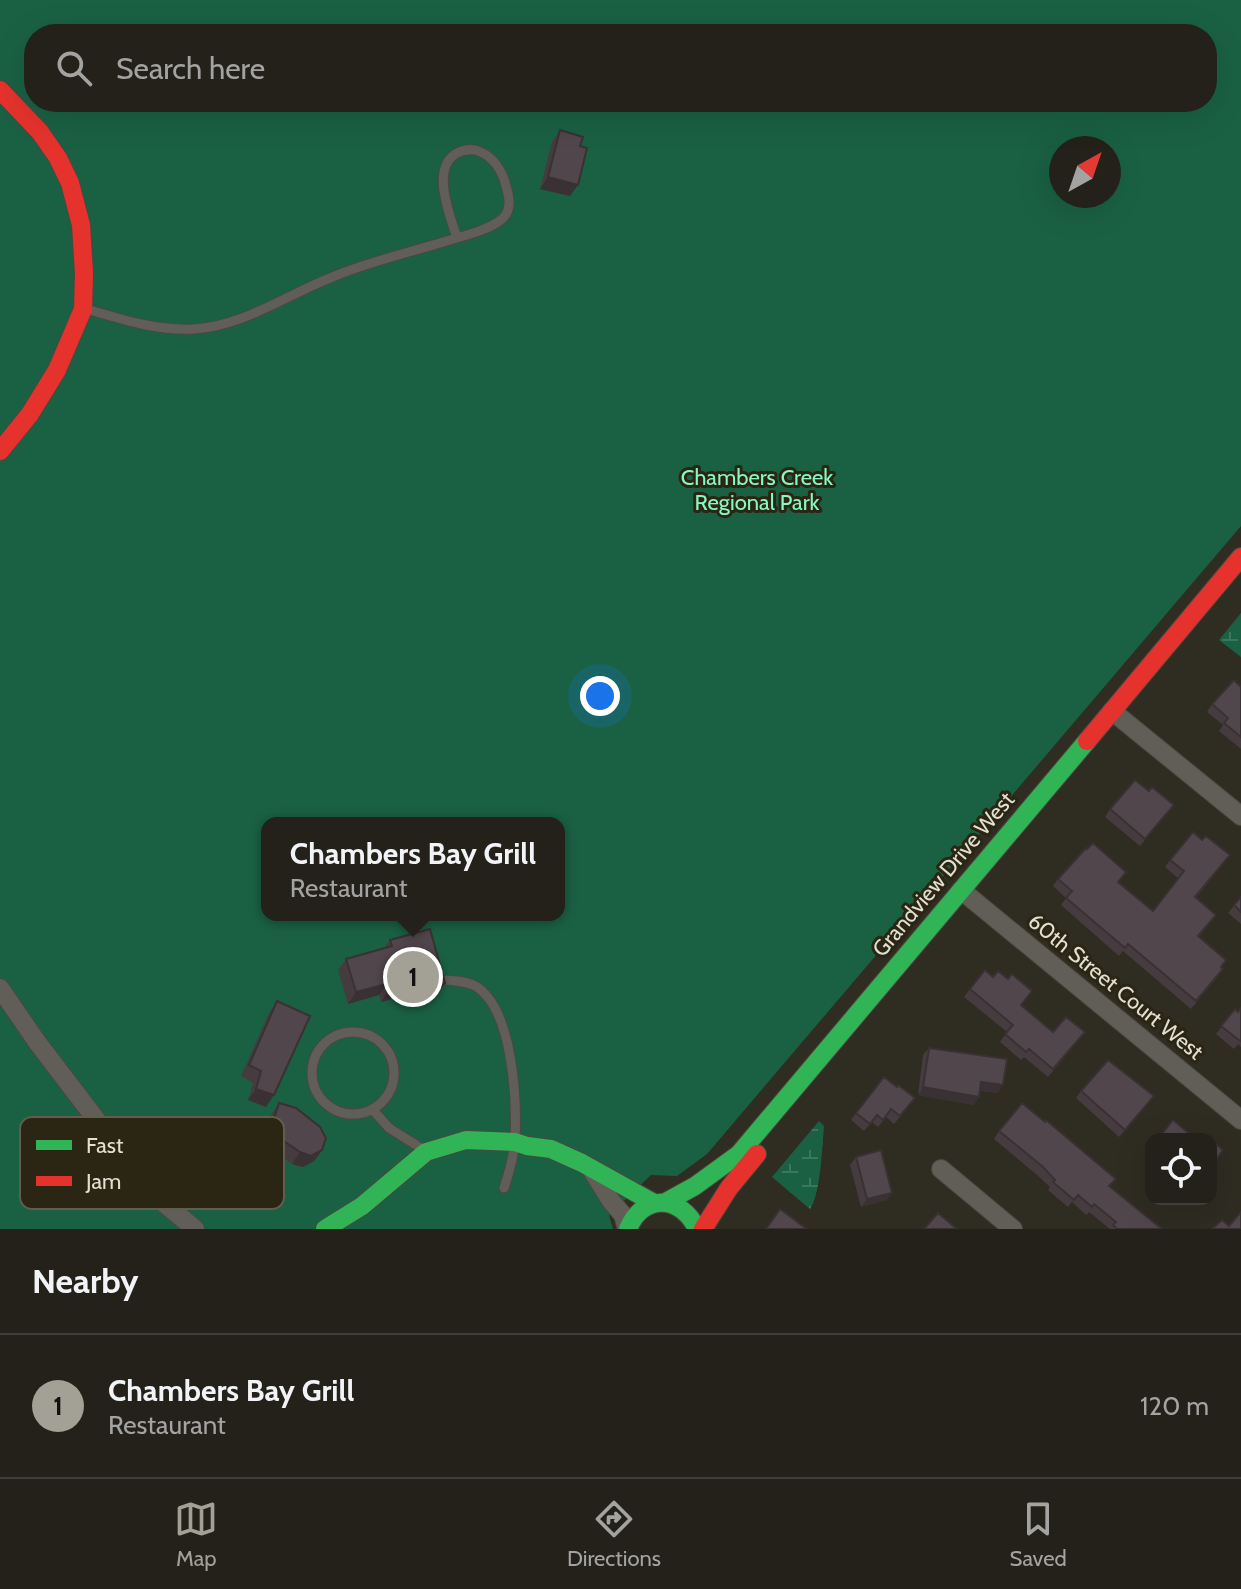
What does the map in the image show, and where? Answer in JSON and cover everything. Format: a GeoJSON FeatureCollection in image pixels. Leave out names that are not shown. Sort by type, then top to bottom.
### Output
{"type":"FeatureCollection","features":[{"type":"Feature","properties":{"kind":"street"},"geometry":{"type":"LineString","coordinates":[[0,90],[40,132],[70,183],[81,225],[84,273],[83,309],[57,370],[30,414],[0,451]]}},
{"type":"Feature","properties":{"kind":"street","name":"Grandview Drive West"},"geometry":{"type":"LineString","coordinates":[[700,1229],[729,1188],[967,894],[1117,715],[1241,557]]}},
{"type":"Feature","properties":{"kind":"street","name":"Grandview Drive West"},"geometry":{"type":"LineString","coordinates":[[1117,715],[1241,578]]}},
{"type":"Feature","properties":{"kind":"street"},"geometry":{"type":"LineString","coordinates":[[1117,715],[1241,816]]}},
{"type":"Feature","properties":{"kind":"street","name":"Grandview Drive West"},"geometry":{"type":"LineString","coordinates":[[628,1229],[634,1216],[646,1206],[681,1195],[739,1154],[967,894]]}},
{"type":"Feature","properties":{"kind":"street","name":"60th Street Court West"},"geometry":{"type":"LineString","coordinates":[[967,894],[1241,1120]]}},
{"type":"Feature","properties":{"kind":"street"},"geometry":{"type":"LineString","coordinates":[[0,988],[94,1117]]}},
{"type":"Feature","properties":{"kind":"street"},"geometry":{"type":"LineString","coordinates":[[325,1229],[362,1206],[426,1152],[466,1140],[515,1142],[551,1149],[660,1202],[677,1204],[690,1213],[700,1229]]}},
{"type":"Feature","properties":{"kind":"street"},"geometry":{"type":"LineString","coordinates":[[592,1169],[623,1215],[628,1229]]}},
{"type":"Feature","properties":{"kind":"street"},"geometry":{"type":"LineString","coordinates":[[941,1169],[1013,1229]]}},
{"type":"Feature","properties":{"kind":"street"},"geometry":{"type":"LineString","coordinates":[[171,1209],[195,1229]]}},
{"type":"Feature","properties":{"kind":"lane"},"geometry":{"type":"LineString","coordinates":[[83,309],[147,326],[193,329],[217,325],[240,319],[356,268],[457,238],[499,221],[509,209],[510,200],[497,165],[477,151],[456,154],[443,173],[457,238]]}},
{"type":"Feature","properties":{"kind":"lane"},"geometry":{"type":"LineString","coordinates":[[447,980],[477,987],[490,1000],[504,1026],[513,1077],[515,1142],[504,1188]]}},
{"type":"Feature","properties":{"kind":"lane"},"geometry":{"type":"LineString","coordinates":[[350,1032],[364,1033],[377,1039],[387,1049],[393,1062],[391,1089],[384,1101],[373,1110],[360,1115],[334,1111],[315,1092],[311,1079],[312,1065],[316,1052],[325,1042],[350,1032]]}},
{"type":"Feature","properties":{"kind":"lane"},"geometry":{"type":"LineString","coordinates":[[373,1110],[389,1128],[426,1152]]}},
{"type":"Feature","properties":{"kind":"green space","name":"Chambers Creek Regional Park"},"geometry":{"type":"Polygon","coordinates":[[[0,0],[1241,0],[1241,526],[707,1154],[677,1176],[651,1175],[609,1215],[613,1229],[0,1229],[0,0]]]}},
{"type":"Feature","properties":{"kind":"green space"},"geometry":{"type":"Polygon","coordinates":[[[1241,613],[1241,657],[1219,640],[1241,613]]]}},
{"type":"Feature","properties":{"kind":"green space"},"geometry":{"type":"Polygon","coordinates":[[[819,1121],[824,1126],[820,1169],[817,1192],[810,1209],[772,1177],[819,1121]]]}},
{"type":"Feature","properties":{"kind":"building"},"geometry":{"type":"Polygon","coordinates":[[[560,130],[583,137],[580,146],[587,148],[578,185],[548,177],[560,130]]]}},
{"type":"Feature","properties":{"kind":"building"},"geometry":{"type":"Polygon","coordinates":[[[1234,680],[1241,687],[1241,737],[1224,723],[1228,718],[1212,704],[1234,680]]]}},
{"type":"Feature","properties":{"kind":"building"},"geometry":{"type":"Polygon","coordinates":[[[1135,780],[1149,791],[1152,787],[1174,805],[1145,839],[1110,809],[1135,780]]]}},
{"type":"Feature","properties":{"kind":"building"},"geometry":{"type":"Polygon","coordinates":[[[1193,832],[1202,840],[1206,836],[1230,855],[1195,897],[1216,915],[1198,936],[1226,960],[1221,967],[1223,969],[1196,1001],[1128,944],[1125,948],[1066,898],[1072,891],[1058,879],[1093,843],[1126,872],[1118,882],[1153,911],[1184,871],[1170,860],[1193,832]]]}},
{"type":"Feature","properties":{"kind":"building"},"geometry":{"type":"Polygon","coordinates":[[[1241,897],[1241,912],[1234,905],[1241,897]]]}},
{"type":"Feature","properties":{"kind":"building"},"geometry":{"type":"Polygon","coordinates":[[[430,929],[445,983],[409,993],[407,986],[389,990],[387,984],[356,992],[346,959],[392,946],[390,940],[430,929]]]}},
{"type":"Feature","properties":{"kind":"building"},"geometry":{"type":"Polygon","coordinates":[[[985,970],[993,977],[998,971],[1008,979],[1012,974],[1032,991],[1021,1005],[1053,1032],[1066,1017],[1085,1032],[1053,1069],[1005,1034],[1013,1025],[970,989],[985,970]]]}},
{"type":"Feature","properties":{"kind":"building"},"geometry":{"type":"Polygon","coordinates":[[[277,1001],[310,1016],[274,1095],[256,1089],[261,1071],[249,1065],[277,1001]]]}},
{"type":"Feature","properties":{"kind":"building"},"geometry":{"type":"Polygon","coordinates":[[[1241,1008],[1240,1041],[1221,1026],[1235,1009],[1238,1012],[1241,1008]]]}},
{"type":"Feature","properties":{"kind":"building"},"geometry":{"type":"Polygon","coordinates":[[[929,1048],[1007,1059],[1003,1085],[981,1082],[979,1097],[923,1087],[929,1048]]]}},
{"type":"Feature","properties":{"kind":"building"},"geometry":{"type":"Polygon","coordinates":[[[1108,1060],[1154,1096],[1125,1130],[1081,1091],[1108,1060]]]}},
{"type":"Feature","properties":{"kind":"building"},"geometry":{"type":"Polygon","coordinates":[[[884,1077],[915,1098],[900,1116],[891,1109],[883,1120],[877,1115],[870,1124],[856,1113],[884,1077]]]}},
{"type":"Feature","properties":{"kind":"building"},"geometry":{"type":"Polygon","coordinates":[[[279,1103],[296,1108],[320,1127],[326,1138],[322,1150],[311,1156],[284,1141],[284,1117],[275,1117],[279,1103]]]}},
{"type":"Feature","properties":{"kind":"building"},"geometry":{"type":"Polygon","coordinates":[[[1022,1103],[1116,1179],[1109,1186],[1162,1229],[1117,1229],[1113,1225],[1116,1222],[1094,1204],[1092,1207],[1078,1195],[1074,1200],[1053,1182],[1055,1180],[1043,1167],[999,1131],[1022,1103]]]}},
{"type":"Feature","properties":{"kind":"building"},"geometry":{"type":"Polygon","coordinates":[[[1173,1120],[1189,1133],[1163,1133],[1173,1120]]]}},
{"type":"Feature","properties":{"kind":"building"},"geometry":{"type":"Polygon","coordinates":[[[1217,1145],[1223,1150],[1217,1158],[1217,1145]]]}},
{"type":"Feature","properties":{"kind":"building"},"geometry":{"type":"Polygon","coordinates":[[[881,1150],[892,1193],[867,1199],[856,1157],[881,1150]]]}},
{"type":"Feature","properties":{"kind":"building"},"geometry":{"type":"Polygon","coordinates":[[[780,1209],[807,1229],[766,1229],[780,1209]]]}},
{"type":"Feature","properties":{"kind":"building"},"geometry":{"type":"Polygon","coordinates":[[[1241,1212],[1241,1229],[1212,1229],[1222,1220],[1229,1226],[1241,1212]]]}},
{"type":"Feature","properties":{"kind":"building"},"geometry":{"type":"Polygon","coordinates":[[[938,1213],[957,1229],[924,1229],[938,1213]]]}},
{"type":"Feature","properties":{"kind":"traffic: fast"},"geometry":{"type":"LineString","coordinates":[[666,1202],[695,1186],[739,1154],[1087,741]]}},
{"type":"Feature","properties":{"kind":"traffic: fast"},"geometry":{"type":"LineString","coordinates":[[325,1229],[362,1206],[426,1152],[466,1140],[515,1142],[551,1149],[654,1203]]}},
{"type":"Feature","properties":{"kind":"traffic: fast"},"geometry":{"type":"LineString","coordinates":[[628,1229],[643,1209],[662,1203],[682,1210],[697,1229]]}},
{"type":"Feature","properties":{"kind":"traffic: jam"},"geometry":{"type":"LineString","coordinates":[[0,90],[40,132],[70,183],[81,225],[84,273],[83,309],[57,370],[30,414],[0,451]]}},
{"type":"Feature","properties":{"kind":"traffic: jam"},"geometry":{"type":"LineString","coordinates":[[1087,741],[1241,557]]}},
{"type":"Feature","properties":{"kind":"traffic: jam"},"geometry":{"type":"LineString","coordinates":[[703,1229],[729,1188],[757,1154]]}},
{"type":"Feature","properties":{"kind":"place","name":"Chambers Bay Grill"},"geometry":{"type":"Point","coordinates":[413,977]}}]}
